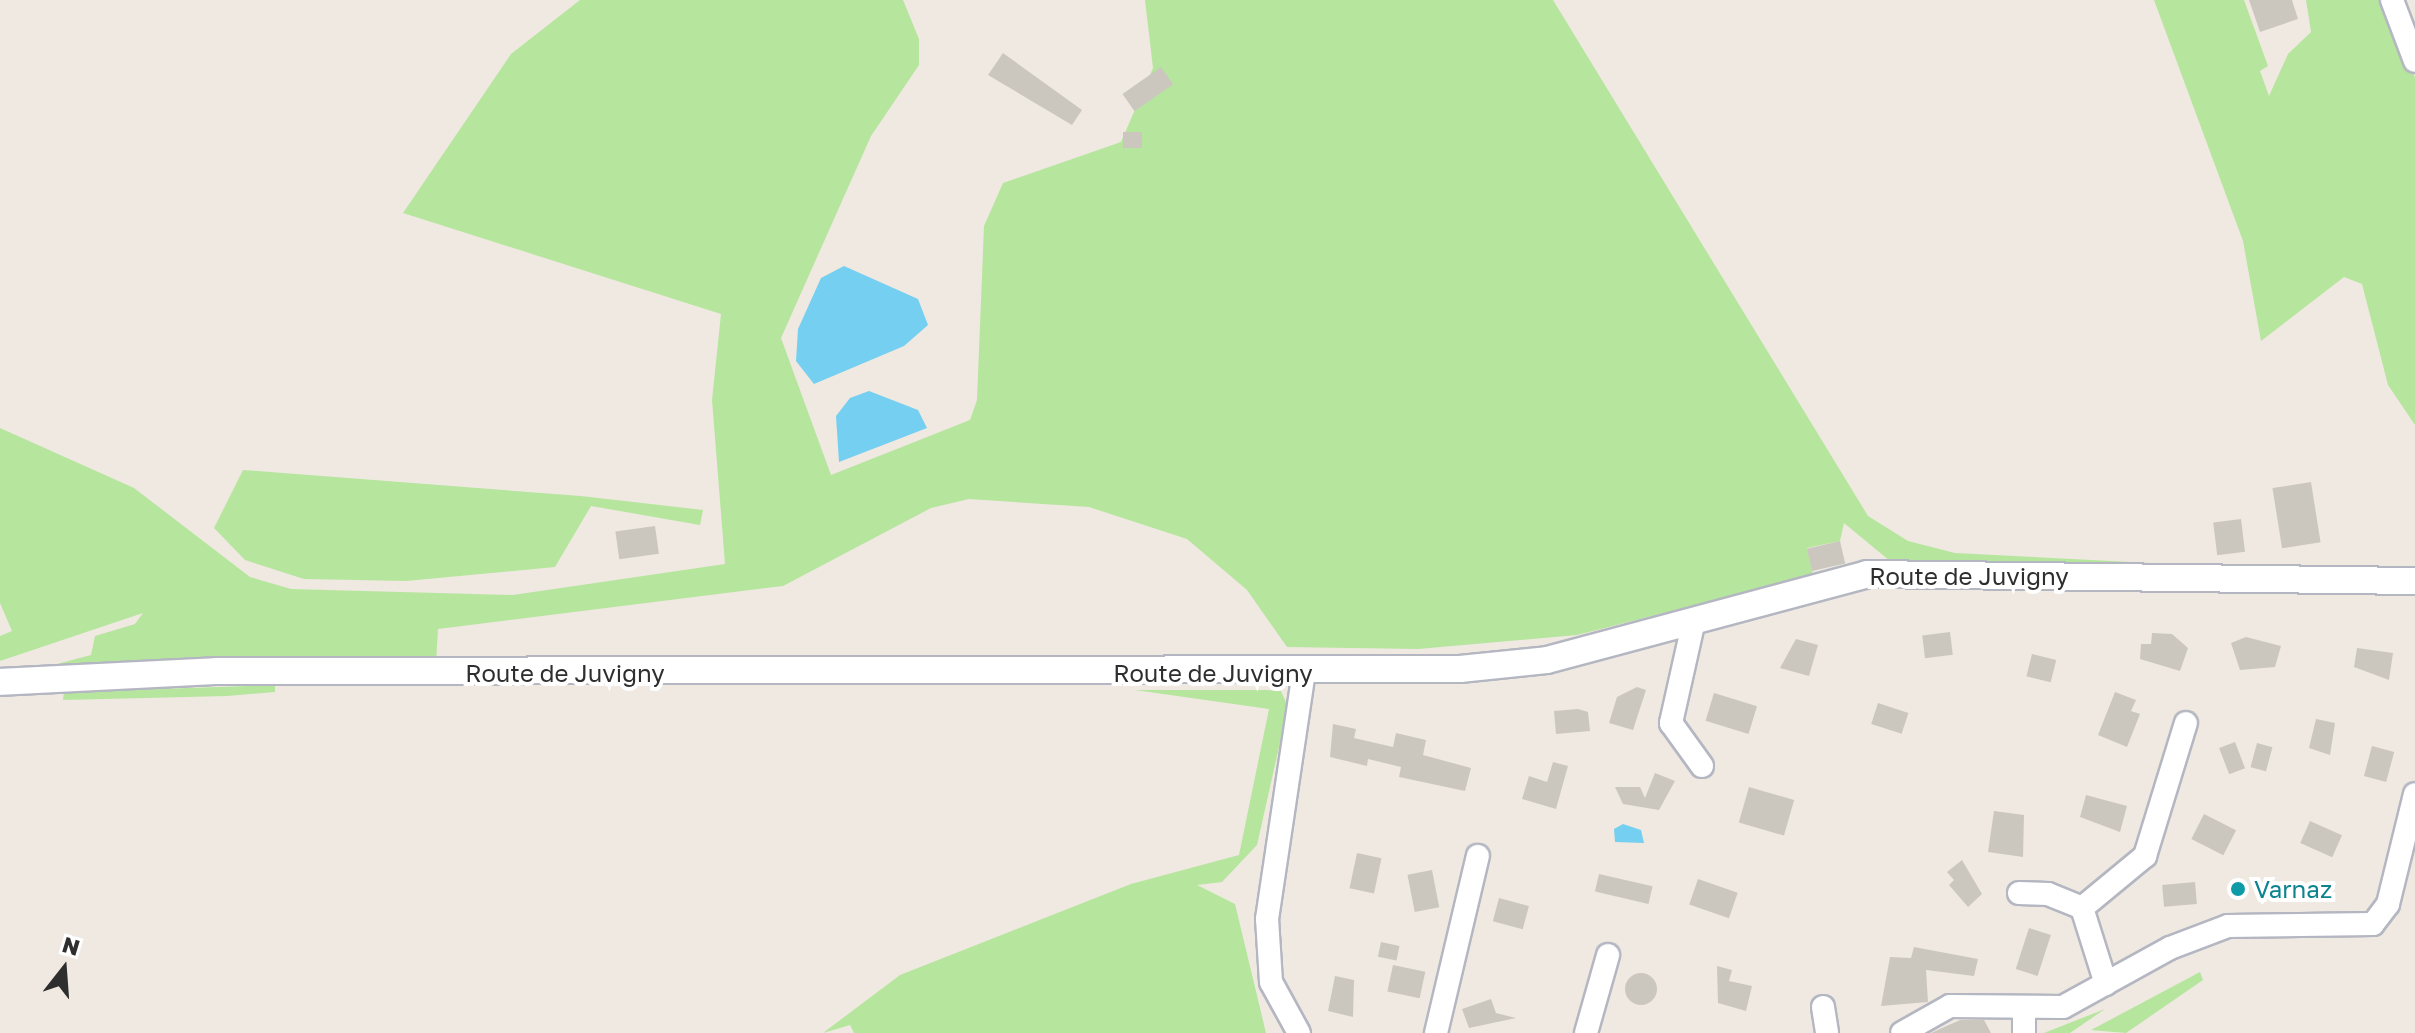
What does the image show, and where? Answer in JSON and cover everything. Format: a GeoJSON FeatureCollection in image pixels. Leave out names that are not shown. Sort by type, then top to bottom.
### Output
{"type":"FeatureCollection","features":[{"type":"Feature","properties":{"kind":"street"},"geometry":{"type":"LineString","coordinates":[[2392,0],[2415,61]]}},
{"type":"Feature","properties":{"kind":"street","name":"Route de Juvigny"},"geometry":{"type":"LineString","coordinates":[[0,682],[217,671],[1304,672],[1498,667],[1694,620],[1828,582],[1898,572],[2415,581]]}},
{"type":"Feature","properties":{"kind":"street"},"geometry":{"type":"LineString","coordinates":[[1694,620],[1671,723],[1702,766]]}},
{"type":"Feature","properties":{"kind":"street"},"geometry":{"type":"LineString","coordinates":[[1299,1033],[1271,982],[1267,919],[1304,672]]}},
{"type":"Feature","properties":{"kind":"street"},"geometry":{"type":"LineString","coordinates":[[2082,908],[2145,856],[2186,723]]}},
{"type":"Feature","properties":{"kind":"street"},"geometry":{"type":"LineString","coordinates":[[1902,1033],[1950,1006],[2024,1023],[2063,1007],[2170,948],[2241,923],[2373,924],[2388,904],[2415,794]]}},
{"type":"Feature","properties":{"kind":"street"},"geometry":{"type":"LineString","coordinates":[[1436,1033],[1478,856]]}},
{"type":"Feature","properties":{"kind":"street"},"geometry":{"type":"LineString","coordinates":[[2019,893],[2048,894],[2082,908]]}},
{"type":"Feature","properties":{"kind":"street"},"geometry":{"type":"LineString","coordinates":[[2082,908],[2106,984]]}},
{"type":"Feature","properties":{"kind":"street"},"geometry":{"type":"LineString","coordinates":[[1586,1033],[1608,955]]}},
{"type":"Feature","properties":{"kind":"street"},"geometry":{"type":"LineString","coordinates":[[1823,1007],[1827,1033]]}},
{"type":"Feature","properties":{"kind":"green space"},"geometry":{"type":"Polygon","coordinates":[[[580,0],[903,0],[919,39],[919,65],[871,136],[781,338],[831,475],[970,420],[977,400],[984,226],[1003,183],[1121,142],[1153,68],[1145,0],[1553,0],[1868,516],[1908,541],[1955,553],[2171,564],[1890,561],[1844,523],[1840,541],[1807,548],[1813,575],[1577,635],[1418,649],[1287,647],[1247,590],[1187,539],[1089,507],[969,499],[931,508],[783,586],[438,629],[436,663],[42,668],[91,655],[95,636],[135,624],[143,613],[0,661],[0,636],[12,631],[0,603],[0,428],[134,488],[250,577],[291,589],[513,595],[725,564],[712,400],[721,314],[403,213],[511,54],[580,0]]]}},
{"type":"Feature","properties":{"kind":"green space"},"geometry":{"type":"Polygon","coordinates":[[[2154,0],[2244,0],[2268,66],[2260,71],[2269,96],[2288,54],[2311,32],[2306,0],[2386,0],[2415,78],[2415,425],[2388,385],[2362,284],[2344,277],[2261,341],[2243,241],[2154,0]]]}},
{"type":"Feature","properties":{"kind":"green space"},"geometry":{"type":"Polygon","coordinates":[[[243,470],[581,496],[703,510],[700,525],[591,506],[555,567],[406,581],[304,579],[245,560],[214,528],[243,470]]]}},
{"type":"Feature","properties":{"kind":"green space"},"geometry":{"type":"Polygon","coordinates":[[[275,685],[275,692],[227,696],[63,700],[64,692],[275,685]]]}},
{"type":"Feature","properties":{"kind":"green space"},"geometry":{"type":"Polygon","coordinates":[[[1135,690],[1281,691],[1288,707],[1257,845],[1222,882],[1197,885],[1235,904],[1266,1033],[854,1033],[850,1025],[823,1033],[900,975],[1131,884],[1239,855],[1269,709],[1135,690]]]}},
{"type":"Feature","properties":{"kind":"green space"},"geometry":{"type":"Polygon","coordinates":[[[2200,972],[2203,980],[2126,1033],[2091,1030],[2200,972]]]}},
{"type":"Feature","properties":{"kind":"green space"},"geometry":{"type":"Polygon","coordinates":[[[2105,1009],[2070,1033],[2044,1033],[2105,1009]]]}},
{"type":"Feature","properties":{"kind":"water"},"geometry":{"type":"Polygon","coordinates":[[[844,266],[918,299],[928,325],[904,346],[814,384],[796,361],[798,329],[821,278],[844,266]]]}},
{"type":"Feature","properties":{"kind":"water"},"geometry":{"type":"Polygon","coordinates":[[[869,391],[918,410],[927,428],[839,462],[836,416],[850,398],[869,391]]]}},
{"type":"Feature","properties":{"kind":"water"},"geometry":{"type":"Polygon","coordinates":[[[1623,824],[1641,830],[1644,843],[1615,842],[1614,829],[1623,824]]]}},
{"type":"Feature","properties":{"kind":"building"},"geometry":{"type":"Polygon","coordinates":[[[2249,0],[2292,0],[2298,19],[2260,32],[2249,0]]]}},
{"type":"Feature","properties":{"kind":"building"},"geometry":{"type":"Polygon","coordinates":[[[1003,53],[1082,110],[1072,125],[988,75],[1003,53]]]}},
{"type":"Feature","properties":{"kind":"building"},"geometry":{"type":"Polygon","coordinates":[[[1161,67],[1173,84],[1135,111],[1122,94],[1161,67]]]}},
{"type":"Feature","properties":{"kind":"building"},"geometry":{"type":"Polygon","coordinates":[[[1123,132],[1142,132],[1142,148],[1123,148],[1123,132]]]}},
{"type":"Feature","properties":{"kind":"building"},"geometry":{"type":"Polygon","coordinates":[[[2311,482],[2321,542],[2282,548],[2272,488],[2311,482]]]}},
{"type":"Feature","properties":{"kind":"building"},"geometry":{"type":"Polygon","coordinates":[[[2241,519],[2245,552],[2217,555],[2213,522],[2241,519]]]}},
{"type":"Feature","properties":{"kind":"building"},"geometry":{"type":"Polygon","coordinates":[[[655,526],[659,554],[619,559],[615,532],[655,526]]]}},
{"type":"Feature","properties":{"kind":"building"},"geometry":{"type":"Polygon","coordinates":[[[1840,541],[1845,563],[1812,571],[1807,549],[1840,541]]]}},
{"type":"Feature","properties":{"kind":"building"},"geometry":{"type":"Polygon","coordinates":[[[1950,632],[1953,655],[1925,658],[1922,635],[1950,632]]]}},
{"type":"Feature","properties":{"kind":"building"},"geometry":{"type":"Polygon","coordinates":[[[2152,633],[2172,634],[2188,648],[2180,671],[2140,659],[2141,644],[2151,644],[2152,633]]]}},
{"type":"Feature","properties":{"kind":"building"},"geometry":{"type":"Polygon","coordinates":[[[2246,637],[2281,646],[2275,667],[2240,670],[2231,643],[2246,637]]]}},
{"type":"Feature","properties":{"kind":"building"},"geometry":{"type":"Polygon","coordinates":[[[1796,639],[1818,645],[1809,676],[1780,668],[1796,639]]]}},
{"type":"Feature","properties":{"kind":"building"},"geometry":{"type":"Polygon","coordinates":[[[2357,648],[2393,653],[2389,680],[2354,667],[2357,648]]]}},
{"type":"Feature","properties":{"kind":"building"},"geometry":{"type":"Polygon","coordinates":[[[2032,654],[2056,660],[2051,682],[2026,676],[2032,654]]]}},
{"type":"Feature","properties":{"kind":"building"},"geometry":{"type":"Polygon","coordinates":[[[1637,687],[1646,690],[1633,730],[1609,723],[1617,697],[1637,687]]]}},
{"type":"Feature","properties":{"kind":"building"},"geometry":{"type":"Polygon","coordinates":[[[2115,692],[2136,700],[2131,711],[2140,714],[2127,747],[2098,735],[2115,692]]]}},
{"type":"Feature","properties":{"kind":"building"},"geometry":{"type":"Polygon","coordinates":[[[1714,693],[1757,706],[1749,734],[1706,721],[1714,693]]]}},
{"type":"Feature","properties":{"kind":"building"},"geometry":{"type":"Polygon","coordinates":[[[1878,703],[1908,713],[1902,734],[1871,724],[1878,703]]]}},
{"type":"Feature","properties":{"kind":"building"},"geometry":{"type":"Polygon","coordinates":[[[1578,709],[1588,712],[1590,731],[1556,734],[1554,711],[1578,709]]]}},
{"type":"Feature","properties":{"kind":"building"},"geometry":{"type":"Polygon","coordinates":[[[2316,719],[2335,723],[2330,755],[2309,748],[2316,719]]]}},
{"type":"Feature","properties":{"kind":"building"},"geometry":{"type":"Polygon","coordinates":[[[1333,724],[1356,729],[1354,738],[1393,747],[1396,733],[1426,740],[1423,755],[1471,768],[1465,791],[1399,777],[1401,767],[1368,759],[1367,766],[1330,757],[1333,724]]]}},
{"type":"Feature","properties":{"kind":"building"},"geometry":{"type":"Polygon","coordinates":[[[2235,742],[2245,768],[2229,774],[2219,748],[2235,742]]]}},
{"type":"Feature","properties":{"kind":"building"},"geometry":{"type":"Polygon","coordinates":[[[2257,743],[2272,747],[2266,771],[2251,767],[2257,743]]]}},
{"type":"Feature","properties":{"kind":"building"},"geometry":{"type":"Polygon","coordinates":[[[2372,746],[2394,752],[2386,782],[2364,776],[2372,746]]]}},
{"type":"Feature","properties":{"kind":"building"},"geometry":{"type":"Polygon","coordinates":[[[1553,762],[1568,766],[1556,809],[1522,799],[1529,776],[1547,782],[1553,762]]]}},
{"type":"Feature","properties":{"kind":"building"},"geometry":{"type":"Polygon","coordinates":[[[1655,773],[1675,781],[1659,810],[1623,804],[1615,787],[1640,787],[1645,798],[1655,773]]]}},
{"type":"Feature","properties":{"kind":"building"},"geometry":{"type":"Polygon","coordinates":[[[1749,787],[1794,800],[1784,836],[1739,823],[1749,787]]]}},
{"type":"Feature","properties":{"kind":"building"},"geometry":{"type":"Polygon","coordinates":[[[2086,795],[2127,806],[2120,832],[2080,817],[2086,795]]]}},
{"type":"Feature","properties":{"kind":"building"},"geometry":{"type":"Polygon","coordinates":[[[1994,811],[2024,815],[2023,857],[1988,852],[1994,811]]]}},
{"type":"Feature","properties":{"kind":"building"},"geometry":{"type":"Polygon","coordinates":[[[2204,814],[2236,830],[2223,855],[2191,839],[2204,814]]]}},
{"type":"Feature","properties":{"kind":"building"},"geometry":{"type":"Polygon","coordinates":[[[2310,821],[2342,835],[2332,857],[2300,843],[2310,821]]]}},
{"type":"Feature","properties":{"kind":"building"},"geometry":{"type":"Polygon","coordinates":[[[1357,853],[1381,858],[1374,893],[1350,888],[1357,853]]]}},
{"type":"Feature","properties":{"kind":"building"},"geometry":{"type":"Polygon","coordinates":[[[1962,860],[1982,894],[1968,907],[1949,885],[1954,880],[1947,872],[1962,860]]]}},
{"type":"Feature","properties":{"kind":"building"},"geometry":{"type":"Polygon","coordinates":[[[1432,870],[1439,907],[1415,912],[1407,875],[1432,870]]]}},
{"type":"Feature","properties":{"kind":"building"},"geometry":{"type":"Polygon","coordinates":[[[1599,874],[1653,886],[1649,904],[1595,892],[1599,874]]]}},
{"type":"Feature","properties":{"kind":"building"},"geometry":{"type":"Polygon","coordinates":[[[1698,879],[1738,893],[1729,918],[1689,905],[1698,879]]]}},
{"type":"Feature","properties":{"kind":"building"},"geometry":{"type":"Polygon","coordinates":[[[2195,882],[2197,904],[2164,907],[2162,885],[2195,882]]]}},
{"type":"Feature","properties":{"kind":"building"},"geometry":{"type":"Polygon","coordinates":[[[1499,898],[1529,906],[1523,929],[1493,921],[1499,898]]]}},
{"type":"Feature","properties":{"kind":"building"},"geometry":{"type":"Polygon","coordinates":[[[2029,928],[2051,935],[2038,976],[2016,969],[2029,928]]]}},
{"type":"Feature","properties":{"kind":"building"},"geometry":{"type":"Polygon","coordinates":[[[1381,942],[1400,946],[1396,961],[1378,957],[1381,942]]]}},
{"type":"Feature","properties":{"kind":"building"},"geometry":{"type":"Polygon","coordinates":[[[1914,947],[1978,959],[1974,976],[1926,970],[1928,1002],[1881,1006],[1890,957],[1911,958],[1914,947]]]}},
{"type":"Feature","properties":{"kind":"building"},"geometry":{"type":"Polygon","coordinates":[[[1393,965],[1425,972],[1420,998],[1387,991],[1393,965]]]}},
{"type":"Feature","properties":{"kind":"building"},"geometry":{"type":"Polygon","coordinates":[[[1717,966],[1732,970],[1729,981],[1752,986],[1746,1011],[1718,1003],[1717,966]]]}},
{"type":"Feature","properties":{"kind":"building"},"geometry":{"type":"Polygon","coordinates":[[[1641,973],[1652,978],[1657,989],[1652,1000],[1641,1005],[1630,1000],[1625,989],[1630,978],[1641,973]]]}},
{"type":"Feature","properties":{"kind":"building"},"geometry":{"type":"Polygon","coordinates":[[[1335,976],[1354,980],[1353,1017],[1328,1011],[1335,976]]]}},
{"type":"Feature","properties":{"kind":"building"},"geometry":{"type":"Polygon","coordinates":[[[1491,999],[1496,1013],[1516,1018],[1469,1028],[1462,1009],[1491,999]]]}},
{"type":"Feature","properties":{"kind":"building"},"geometry":{"type":"Polygon","coordinates":[[[1960,1020],[1984,1020],[1991,1033],[1931,1033],[1960,1020]]]}},
{"type":"Feature","properties":{"kind":"place","name":"Varnaz"},"geometry":{"type":"Point","coordinates":[2238,889]}}]}
